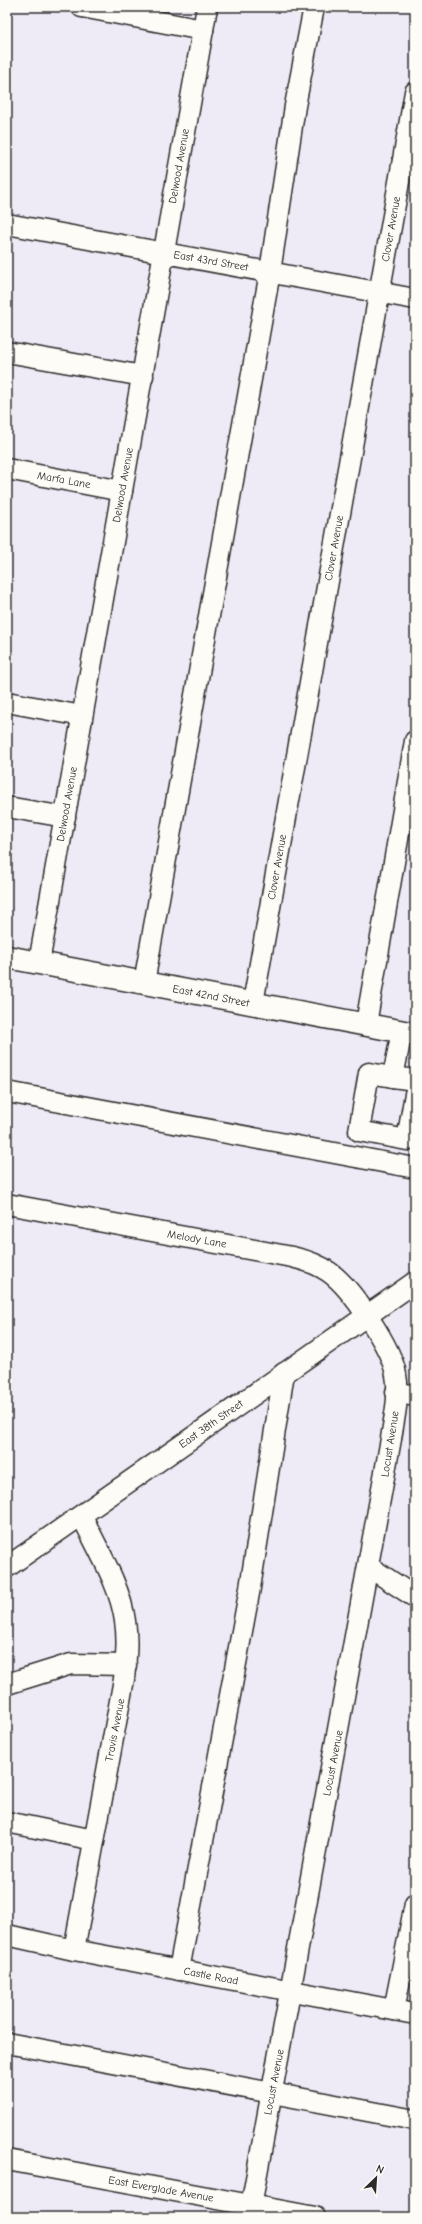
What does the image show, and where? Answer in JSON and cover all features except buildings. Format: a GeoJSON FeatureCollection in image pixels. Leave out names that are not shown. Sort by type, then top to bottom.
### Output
{"type":"FeatureCollection","features":[{"type":"Feature","properties":{"kind":"highway","name":"East 42nd Street"},"geometry":{"type":"LineString","coordinates":[[7,957],[408,1032]]}},
{"type":"Feature","properties":{"kind":"street"},"geometry":{"type":"LineString","coordinates":[[82,7],[203,30]]}},
{"type":"Feature","properties":{"kind":"street","name":"Delwood Avenue"},"geometry":{"type":"LineString","coordinates":[[39,963],[207,7]]}},
{"type":"Feature","properties":{"kind":"street"},"geometry":{"type":"LineString","coordinates":[[144,983],[270,272],[295,106],[314,7]]}},
{"type":"Feature","properties":{"kind":"street","name":"Clover Avenue"},"geometry":{"type":"LineString","coordinates":[[253,1003],[415,92]]}},
{"type":"Feature","properties":{"kind":"street","name":"East 43rd Street"},"geometry":{"type":"LineString","coordinates":[[7,224],[415,299]]}},
{"type":"Feature","properties":{"kind":"street"},"geometry":{"type":"LineString","coordinates":[[7,352],[143,376]]}},
{"type":"Feature","properties":{"kind":"street","name":"Marfa Lane"},"geometry":{"type":"LineString","coordinates":[[7,470],[122,491]]}},
{"type":"Feature","properties":{"kind":"street"},"geometry":{"type":"LineString","coordinates":[[7,702],[82,716]]}},
{"type":"Feature","properties":{"kind":"street"},"geometry":{"type":"LineString","coordinates":[[366,1024],[415,741]]}},
{"type":"Feature","properties":{"kind":"street"},"geometry":{"type":"LineString","coordinates":[[7,807],[65,817]]}},
{"type":"Feature","properties":{"kind":"street"},"geometry":{"type":"LineString","coordinates":[[393,1077],[408,1032]]}},
{"type":"Feature","properties":{"kind":"street"},"geometry":{"type":"LineString","coordinates":[[407,1140],[359,1131],[369,1073],[415,1080]]}},
{"type":"Feature","properties":{"kind":"street"},"geometry":{"type":"LineString","coordinates":[[7,1092],[409,1167],[407,1140],[415,1094]]}},
{"type":"Feature","properties":{"kind":"street","name":"Melody Lane"},"geometry":{"type":"LineString","coordinates":[[7,1204],[292,1256],[312,1262],[337,1279],[365,1316]]}},
{"type":"Feature","properties":{"kind":"street","name":"East 38th Street"},"geometry":{"type":"LineString","coordinates":[[7,1567],[415,1282]]}},
{"type":"Feature","properties":{"kind":"street","name":"Locust Avenue"},"geometry":{"type":"LineString","coordinates":[[250,2211],[369,1567],[391,1439],[406,1394],[396,1377],[394,1363],[385,1344],[365,1316]]}},
{"type":"Feature","properties":{"kind":"street"},"geometry":{"type":"LineString","coordinates":[[179,1970],[250,1588],[284,1373]]}},
{"type":"Feature","properties":{"kind":"street","name":"Travis Avenue"},"geometry":{"type":"LineString","coordinates":[[74,1950],[126,1665],[127,1650],[125,1620],[118,1591],[82,1516]]}},
{"type":"Feature","properties":{"kind":"street"},"geometry":{"type":"LineString","coordinates":[[369,1567],[415,1597]]}},
{"type":"Feature","properties":{"kind":"street"},"geometry":{"type":"LineString","coordinates":[[7,1684],[71,1664],[126,1665]]}},
{"type":"Feature","properties":{"kind":"street"},"geometry":{"type":"LineString","coordinates":[[7,1822],[94,1840]]}},
{"type":"Feature","properties":{"kind":"street"},"geometry":{"type":"LineString","coordinates":[[394,2010],[415,1904]]}},
{"type":"Feature","properties":{"kind":"street","name":"Castle Road"},"geometry":{"type":"LineString","coordinates":[[7,1935],[74,1950],[415,2014]]}},
{"type":"Feature","properties":{"kind":"street"},"geometry":{"type":"LineString","coordinates":[[7,2043],[415,2120]]}},
{"type":"Feature","properties":{"kind":"street","name":"East Everglade Avenue"},"geometry":{"type":"LineString","coordinates":[[7,2160],[250,2211],[315,2217]]}}]}
